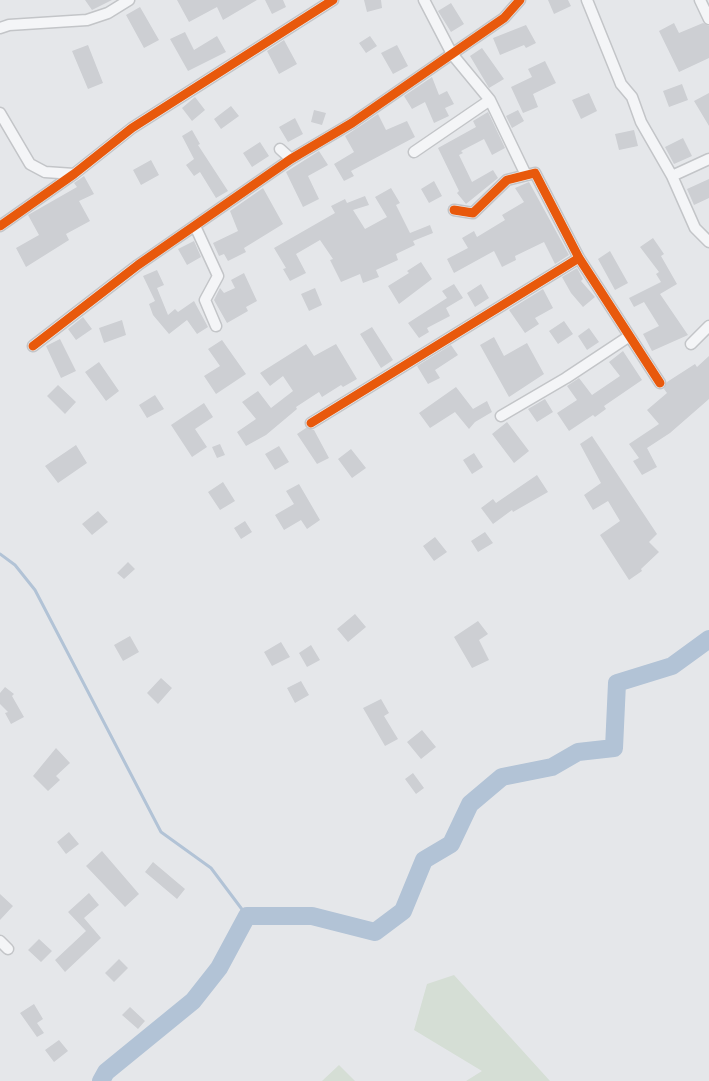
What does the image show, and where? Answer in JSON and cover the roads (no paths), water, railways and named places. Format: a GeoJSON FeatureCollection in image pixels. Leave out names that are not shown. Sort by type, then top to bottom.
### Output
{"type":"FeatureCollection","features":[{"type":"Feature","properties":{"kind":"street"},"geometry":{"type":"LineString","coordinates":[[0,28],[9,25],[87,21],[108,14],[129,0]]}},
{"type":"Feature","properties":{"kind":"street"},"geometry":{"type":"LineString","coordinates":[[0,226],[74,174],[132,128],[333,0]]}},
{"type":"Feature","properties":{"kind":"street"},"geometry":{"type":"LineString","coordinates":[[424,0],[452,54],[490,100],[526,175]]}},
{"type":"Feature","properties":{"kind":"street"},"geometry":{"type":"LineString","coordinates":[[33,346],[138,265],[291,159],[352,123],[504,18],[520,0]]}},
{"type":"Feature","properties":{"kind":"street"},"geometry":{"type":"LineString","coordinates":[[587,0],[621,84],[632,97],[641,122],[672,176],[695,228],[709,242]]}},
{"type":"Feature","properties":{"kind":"street"},"geometry":{"type":"LineString","coordinates":[[700,0],[709,19]]}},
{"type":"Feature","properties":{"kind":"street"},"geometry":{"type":"LineString","coordinates":[[414,152],[490,100]]}},
{"type":"Feature","properties":{"kind":"street"},"geometry":{"type":"LineString","coordinates":[[0,113],[30,164],[45,172],[74,174]]}},
{"type":"Feature","properties":{"kind":"street"},"geometry":{"type":"LineString","coordinates":[[280,149],[291,159]]}},
{"type":"Feature","properties":{"kind":"street"},"geometry":{"type":"LineString","coordinates":[[672,176],[709,159]]}},
{"type":"Feature","properties":{"kind":"street"},"geometry":{"type":"LineString","coordinates":[[454,210],[473,213],[507,180],[535,173],[579,258],[660,384]]}},
{"type":"Feature","properties":{"kind":"street"},"geometry":{"type":"LineString","coordinates":[[195,226],[218,276],[205,300],[216,326]]}},
{"type":"Feature","properties":{"kind":"street"},"geometry":{"type":"LineString","coordinates":[[311,423],[579,258]]}},
{"type":"Feature","properties":{"kind":"street"},"geometry":{"type":"LineString","coordinates":[[691,344],[709,326]]}},
{"type":"Feature","properties":{"kind":"street"},"geometry":{"type":"LineString","coordinates":[[501,416],[566,378],[628,337]]}},
{"type":"Feature","properties":{"kind":"waterway"},"geometry":{"type":"LineString","coordinates":[[0,554],[15,565],[35,590],[161,832],[211,868],[247,916]]}},
{"type":"Feature","properties":{"kind":"waterway"},"geometry":{"type":"LineString","coordinates":[[101,1081],[106,1072],[193,1001],[219,968],[247,916],[312,916],[375,932],[403,911],[424,860],[451,844],[470,804],[502,777],[552,767],[578,752],[614,748],[617,683],[672,666],[709,639]]}}]}
